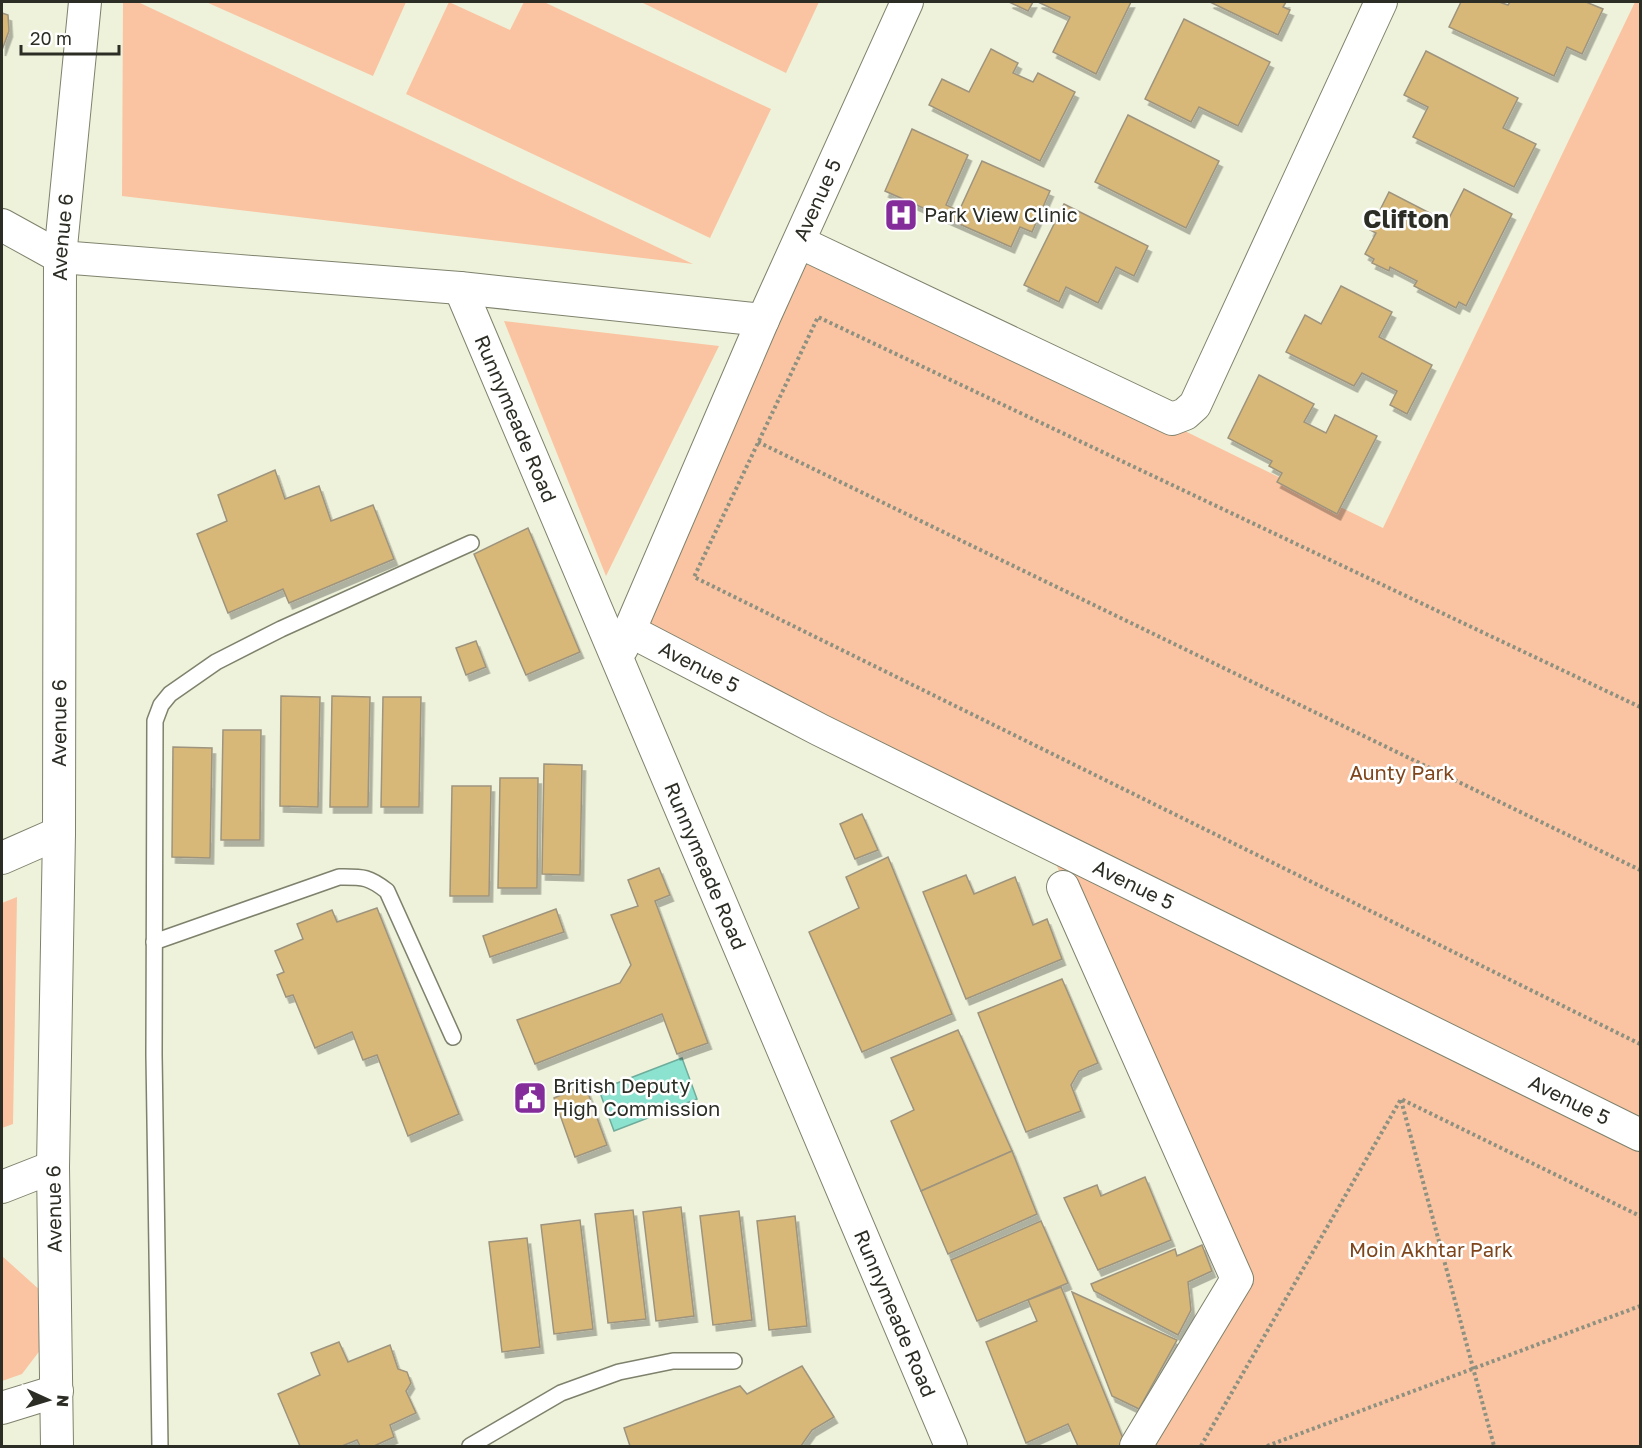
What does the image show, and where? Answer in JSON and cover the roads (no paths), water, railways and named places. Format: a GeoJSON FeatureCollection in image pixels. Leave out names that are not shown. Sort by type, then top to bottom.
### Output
{"type":"FeatureCollection","features":[{"type":"Feature","properties":{"kind":"street","name":"Avenue 6"},"geometry":{"type":"LineString","coordinates":[[57,1446],[53,1167],[59,833],[60,257],[85,2]]}},
{"type":"Feature","properties":{"kind":"street","name":"Avenue 5"},"geometry":{"type":"LineString","coordinates":[[907,2],[764,320],[624,644],[820,730],[1641,1135]]}},
{"type":"Feature","properties":{"kind":"street"},"geometry":{"type":"LineString","coordinates":[[799,242],[1172,419],[1185,414],[1195,405],[1381,2]]}},
{"type":"Feature","properties":{"kind":"street"},"geometry":{"type":"LineString","coordinates":[[2,225],[60,257],[460,288],[764,320]]}},
{"type":"Feature","properties":{"kind":"street","name":"Runnymeade Road"},"geometry":{"type":"LineString","coordinates":[[460,288],[624,644],[951,1446]]}},
{"type":"Feature","properties":{"kind":"street"},"geometry":{"type":"LineString","coordinates":[[2,858],[59,833]]}},
{"type":"Feature","properties":{"kind":"street"},"geometry":{"type":"LineString","coordinates":[[1063,887],[1237,1280],[1136,1446]]}},
{"type":"Feature","properties":{"kind":"street"},"geometry":{"type":"LineString","coordinates":[[2,1187],[53,1167]]}},
{"type":"Feature","properties":{"kind":"street"},"geometry":{"type":"LineString","coordinates":[[2,1408],[57,1391]]}},
{"type":"Feature","properties":{"kind":"lane"},"geometry":{"type":"LineString","coordinates":[[160,1446],[154,1055],[155,722],[161,705],[170,694],[226,657],[281,629],[471,543]]}},
{"type":"Feature","properties":{"kind":"lane"},"geometry":{"type":"LineString","coordinates":[[154,942],[339,877],[359,877],[374,881],[387,891],[453,1037]]}},
{"type":"Feature","properties":{"kind":"lane"},"geometry":{"type":"LineString","coordinates":[[470,1446],[561,1393],[619,1371],[673,1361],[734,1361]]}},
{"type":"Feature","properties":{"kind":"water"},"geometry":{"type":"Polygon","coordinates":[[[682,1058],[697,1099],[614,1131],[599,1090],[682,1058]]]}},
{"type":"Feature","properties":{"kind":"place","name":"Park View Clinic"},"geometry":{"type":"Point","coordinates":[901,215]}},
{"type":"Feature","properties":{"kind":"place","name":"British Deputy High Commission"},"geometry":{"type":"Point","coordinates":[530,1098]}},
{"type":"Feature","properties":{"kind":"district","name":"Clifton"},"geometry":{"type":"Point","coordinates":[1406,219]}},
{"type":"Feature","properties":{"kind":"park label","name":"Aunty Park"},"geometry":{"type":"Point","coordinates":[1402,773]}},
{"type":"Feature","properties":{"kind":"park label","name":"Moin Akhtar Park"},"geometry":{"type":"Point","coordinates":[1431,1250]}}]}
